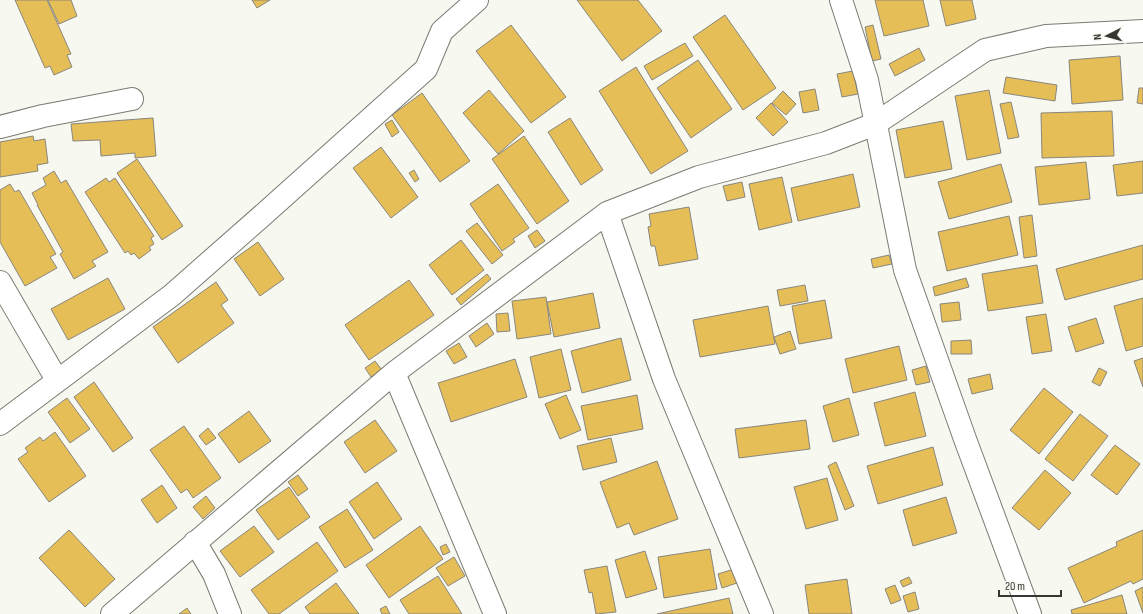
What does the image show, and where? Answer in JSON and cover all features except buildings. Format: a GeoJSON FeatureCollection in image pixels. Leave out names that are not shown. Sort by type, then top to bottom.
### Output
{"type":"FeatureCollection","features":[{"type":"Feature","properties":{"kind":"street"},"geometry":{"type":"LineString","coordinates":[[0,424],[172,295],[426,70],[442,31],[477,0]]}},
{"type":"Feature","properties":{"kind":"street"},"geometry":{"type":"LineString","coordinates":[[841,0],[867,80],[905,270],[964,439],[1030,614]]}},
{"type":"Feature","properties":{"kind":"street"},"geometry":{"type":"LineString","coordinates":[[112,614],[394,373],[607,213],[699,177],[826,143],[875,124],[985,50],[1046,36],[1143,31]]}},
{"type":"Feature","properties":{"kind":"street"},"geometry":{"type":"LineString","coordinates":[[0,127],[43,116],[132,99]]}},
{"type":"Feature","properties":{"kind":"street"},"geometry":{"type":"LineString","coordinates":[[607,213],[664,378],[762,614]]}},
{"type":"Feature","properties":{"kind":"street"},"geometry":{"type":"LineString","coordinates":[[0,282],[57,380]]}},
{"type":"Feature","properties":{"kind":"street"},"geometry":{"type":"LineString","coordinates":[[394,373],[494,614]]}},
{"type":"Feature","properties":{"kind":"street"},"geometry":{"type":"LineString","coordinates":[[195,542],[214,574],[230,614]]}}]}
